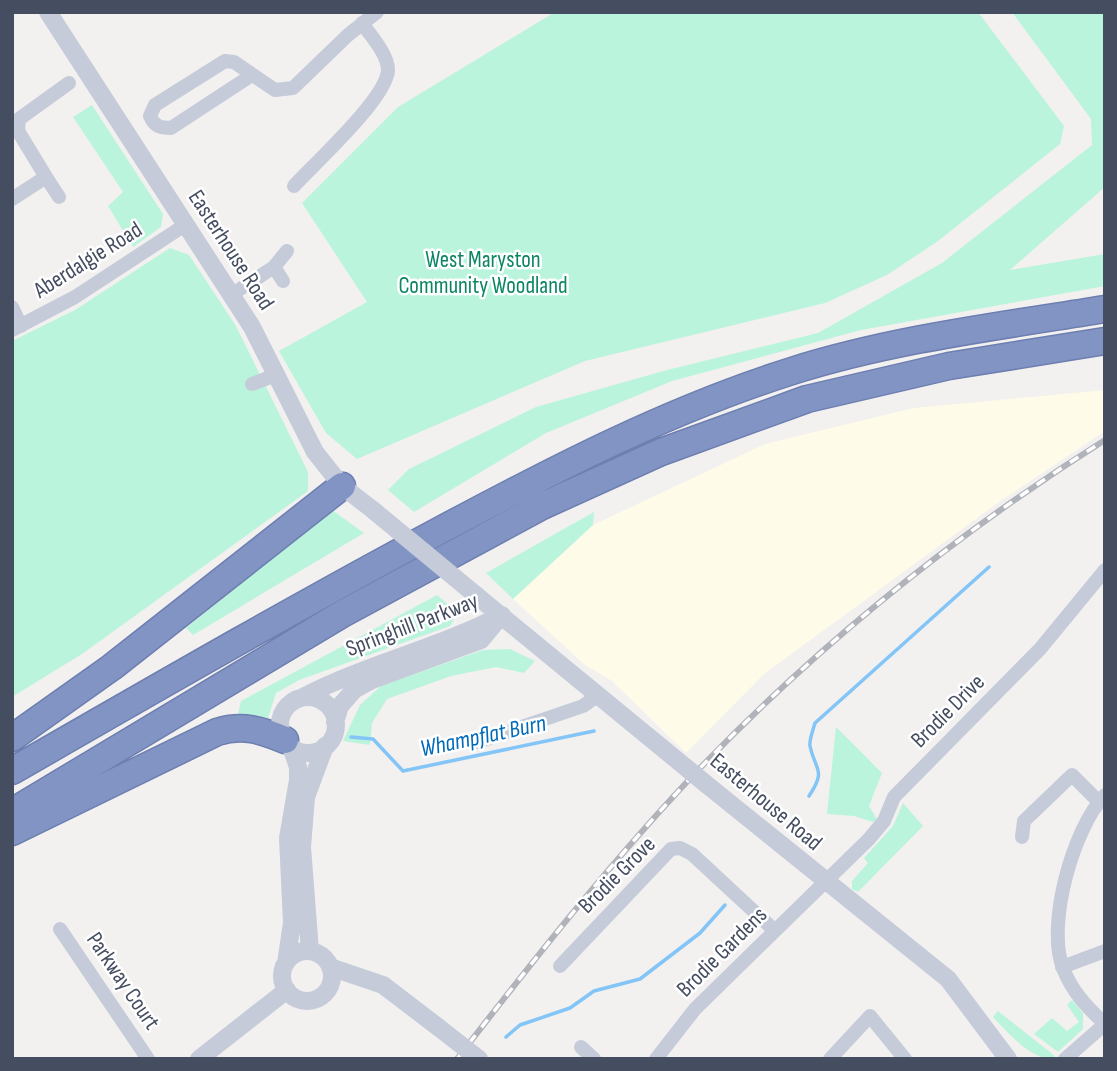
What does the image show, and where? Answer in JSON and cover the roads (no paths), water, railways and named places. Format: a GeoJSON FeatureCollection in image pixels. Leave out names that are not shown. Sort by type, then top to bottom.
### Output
{"type":"FeatureCollection","features":[{"type":"Feature","properties":{"kind":"highway"},"geometry":{"type":"LineString","coordinates":[[12,771],[327,590],[529,483],[649,426],[793,370],[932,338],[1105,309]]}},
{"type":"Feature","properties":{"kind":"highway"},"geometry":{"type":"LineString","coordinates":[[12,812],[342,614],[542,506],[661,452],[807,399],[949,366],[1105,341]]}},
{"type":"Feature","properties":{"kind":"highway"},"geometry":{"type":"LineString","coordinates":[[12,738],[112,667],[342,486]]}},
{"type":"Feature","properties":{"kind":"highway"},"geometry":{"type":"LineString","coordinates":[[12,832],[228,728],[256,729],[288,744]]}},
{"type":"Feature","properties":{"kind":"street"},"geometry":{"type":"LineString","coordinates":[[252,75],[171,128],[161,128],[152,121],[150,116],[155,105],[225,61],[234,62],[275,90],[293,88],[377,12]]}},
{"type":"Feature","properties":{"kind":"street","name":"Easterhouse Road"},"geometry":{"type":"LineString","coordinates":[[57,15],[185,225],[231,295],[315,452],[342,486],[948,979],[1008,1059]]}},
{"type":"Feature","properties":{"kind":"street"},"geometry":{"type":"LineString","coordinates":[[294,186],[364,111],[386,81],[386,60],[362,23]]}},
{"type":"Feature","properties":{"kind":"street"},"geometry":{"type":"LineString","coordinates":[[59,197],[18,131],[19,119],[69,83]]}},
{"type":"Feature","properties":{"kind":"street"},"geometry":{"type":"LineString","coordinates":[[12,199],[46,177]]}},
{"type":"Feature","properties":{"kind":"street","name":"Aberdalgie Road"},"geometry":{"type":"LineString","coordinates":[[17,328],[75,297],[185,225]]}},
{"type":"Feature","properties":{"kind":"street"},"geometry":{"type":"LineString","coordinates":[[231,295],[274,267],[287,251]]}},
{"type":"Feature","properties":{"kind":"street"},"geometry":{"type":"LineString","coordinates":[[274,267],[283,281]]}},
{"type":"Feature","properties":{"kind":"street"},"geometry":{"type":"LineString","coordinates":[[12,307],[17,328]]}},
{"type":"Feature","properties":{"kind":"street"},"geometry":{"type":"LineString","coordinates":[[252,384],[276,375]]}},
{"type":"Feature","properties":{"kind":"street","name":"Brodie Drive"},"geometry":{"type":"LineString","coordinates":[[827,883],[884,821],[894,797],[1040,649],[1105,570]]}},
{"type":"Feature","properties":{"kind":"street","name":"Springhill Parkway"},"geometry":{"type":"LineString","coordinates":[[286,963],[292,923],[288,838],[298,767],[281,732],[282,714],[295,700],[382,662],[460,635],[502,615]]}},
{"type":"Feature","properties":{"kind":"street","name":"Springhill Parkway"},"geometry":{"type":"LineString","coordinates":[[310,951],[302,847],[306,797],[325,746],[331,740],[340,706],[354,690],[372,680],[481,640],[502,615]]}},
{"type":"Feature","properties":{"kind":"street"},"geometry":{"type":"LineString","coordinates":[[478,742],[583,706],[597,696]]}},
{"type":"Feature","properties":{"kind":"street"},"geometry":{"type":"LineString","coordinates":[[303,698],[312,697],[328,706],[335,722]]}},
{"type":"Feature","properties":{"kind":"street"},"geometry":{"type":"LineString","coordinates":[[288,744],[308,753],[325,746]]}},
{"type":"Feature","properties":{"kind":"street"},"geometry":{"type":"LineString","coordinates":[[1022,838],[1024,821],[1072,775],[1102,798],[1073,851],[1056,932],[1062,967],[1078,998],[1105,1024],[1065,1059]]}},
{"type":"Feature","properties":{"kind":"street","name":"Brodie Grove"},"geometry":{"type":"LineString","coordinates":[[560,966],[671,849],[680,848],[692,854],[774,930]]}},
{"type":"Feature","properties":{"kind":"street","name":"Brodie Gardens"},"geometry":{"type":"LineString","coordinates":[[656,1059],[695,1009],[774,930],[827,883]]}},
{"type":"Feature","properties":{"kind":"street","name":"Parkway Court"},"geometry":{"type":"LineString","coordinates":[[60,929],[148,1059]]}},
{"type":"Feature","properties":{"kind":"street"},"geometry":{"type":"LineString","coordinates":[[330,967],[328,989],[315,999],[299,999],[287,990],[282,976],[286,963],[296,953],[310,951],[322,956],[330,967],[383,985],[479,1059]]}},
{"type":"Feature","properties":{"kind":"street"},"geometry":{"type":"LineString","coordinates":[[1062,967],[1105,951]]}},
{"type":"Feature","properties":{"kind":"street"},"geometry":{"type":"LineString","coordinates":[[200,1059],[287,990]]}},
{"type":"Feature","properties":{"kind":"street"},"geometry":{"type":"LineString","coordinates":[[830,1059],[870,1016],[905,1059]]}},
{"type":"Feature","properties":{"kind":"street"},"geometry":{"type":"LineString","coordinates":[[581,1047],[594,1059]]}},
{"type":"Feature","properties":{"kind":"waterway"},"geometry":{"type":"LineString","coordinates":[[809,796],[819,775],[810,746],[815,723],[989,567]]}},
{"type":"Feature","properties":{"kind":"waterway","name":"Whampflat Burn"},"geometry":{"type":"LineString","coordinates":[[351,737],[373,739],[403,771],[594,731]]}},
{"type":"Feature","properties":{"kind":"waterway"},"geometry":{"type":"LineString","coordinates":[[506,1037],[520,1025],[570,1008],[594,991],[640,979],[700,933],[725,905]]}},
{"type":"Feature","properties":{"kind":"railway"},"geometry":{"type":"LineString","coordinates":[[457,1059],[606,873],[669,801],[748,720],[894,591],[997,512],[1105,440]]}},
{"type":"Feature","properties":{"kind":"park label","name":"West Maryston Community Woodland"},"geometry":{"type":"Point","coordinates":[483,273]}}]}
